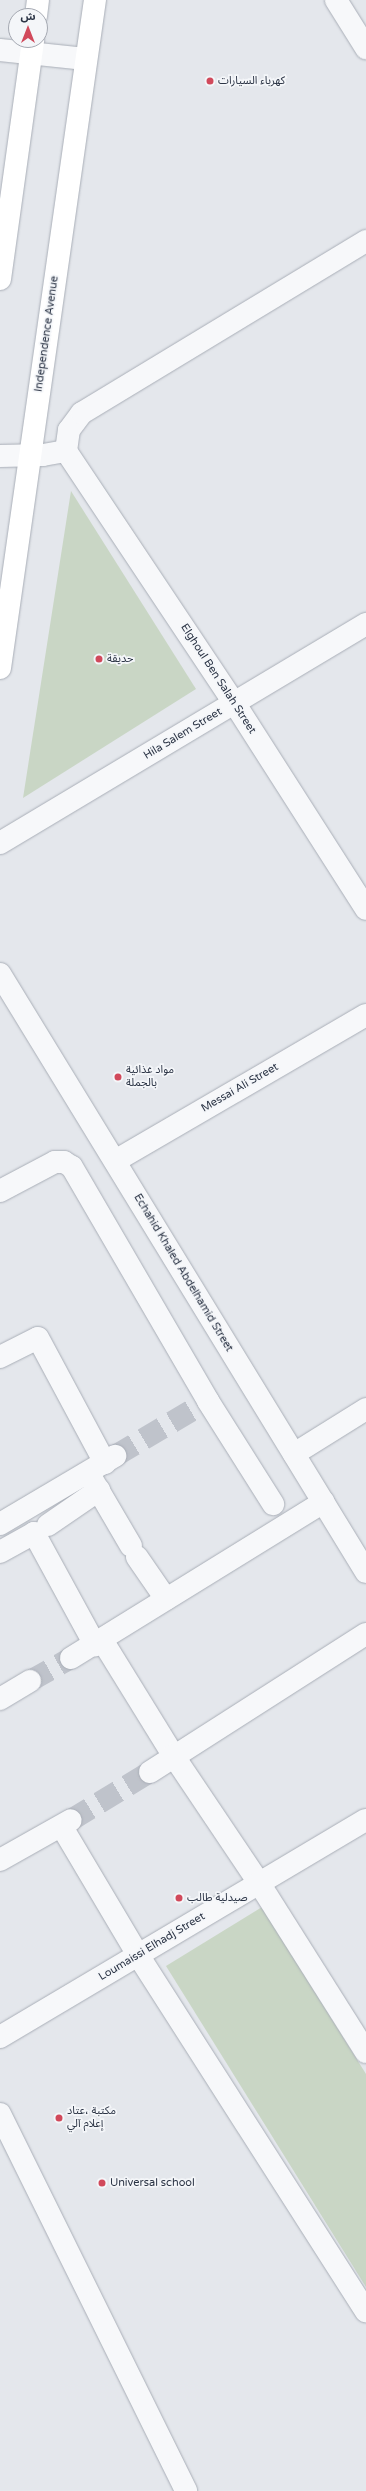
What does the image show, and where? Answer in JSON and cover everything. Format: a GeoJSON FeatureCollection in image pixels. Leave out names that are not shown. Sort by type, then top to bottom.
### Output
{"type":"FeatureCollection","features":[{"type":"Feature","properties":{"kind":"main road","name":"Independence Avenue"},"geometry":{"type":"LineString","coordinates":[[0,668],[95,0]]}},
{"type":"Feature","properties":{"kind":"main road"},"geometry":{"type":"LineString","coordinates":[[0,278],[32,48]]}},
{"type":"Feature","properties":{"kind":"street"},"geometry":{"type":"LineString","coordinates":[[336,0],[366,48]]}},
{"type":"Feature","properties":{"kind":"street"},"geometry":{"type":"LineString","coordinates":[[0,50],[21,48]]}},
{"type":"Feature","properties":{"kind":"street"},"geometry":{"type":"LineString","coordinates":[[36,48],[86,59]]}},
{"type":"Feature","properties":{"kind":"street"},"geometry":{"type":"LineString","coordinates":[[0,456],[30,456],[66,451],[69,430],[82,413],[366,241]]}},
{"type":"Feature","properties":{"kind":"street","name":"Elghoul Ben Salah Street"},"geometry":{"type":"LineString","coordinates":[[66,451],[235,704],[366,909]]}},
{"type":"Feature","properties":{"kind":"street","name":"Hila Salem Street"},"geometry":{"type":"LineString","coordinates":[[0,843],[235,704],[366,624]]}},
{"type":"Feature","properties":{"kind":"street","name":"Echahid Khaled Abdelhamid Street"},"geometry":{"type":"LineString","coordinates":[[0,974],[366,1572]]}},
{"type":"Feature","properties":{"kind":"street","name":"Messai Ali Street"},"geometry":{"type":"LineString","coordinates":[[115,1161],[366,1015]]}},
{"type":"Feature","properties":{"kind":"street"},"geometry":{"type":"LineString","coordinates":[[0,1191],[55,1162],[64,1162],[72,1167],[202,1405],[273,1504]]}},
{"type":"Feature","properties":{"kind":"street"},"geometry":{"type":"LineString","coordinates":[[0,1357],[38,1338],[102,1471],[134,1552],[166,1600]]}},
{"type":"Feature","properties":{"kind":"street"},"geometry":{"type":"LineString","coordinates":[[294,1454],[366,1409]]}},
{"type":"Feature","properties":{"kind":"street"},"geometry":{"type":"LineString","coordinates":[[0,1524],[102,1471]]}},
{"type":"Feature","properties":{"kind":"street"},"geometry":{"type":"LineString","coordinates":[[48,1524],[102,1471]]}},
{"type":"Feature","properties":{"kind":"street"},"geometry":{"type":"LineString","coordinates":[[70,1658],[99,1642],[324,1502]]}},
{"type":"Feature","properties":{"kind":"street"},"geometry":{"type":"LineString","coordinates":[[0,1552],[34,1533],[99,1642],[259,1883],[366,2052]]}},
{"type":"Feature","properties":{"kind":"street"},"geometry":{"type":"LineString","coordinates":[[150,1772],[173,1755],[366,1634]]}},
{"type":"Feature","properties":{"kind":"street"},"geometry":{"type":"LineString","coordinates":[[0,1699],[30,1681]]}},
{"type":"Feature","properties":{"kind":"street","name":"Loumaissi Elhadj Street"},"geometry":{"type":"LineString","coordinates":[[0,2037],[366,1820]]}},
{"type":"Feature","properties":{"kind":"street"},"geometry":{"type":"LineString","coordinates":[[0,1860],[66,1823],[138,1954],[366,2311]]}},
{"type":"Feature","properties":{"kind":"street"},"geometry":{"type":"LineString","coordinates":[[0,2114],[186,2491]]}},
{"type":"Feature","properties":{"kind":"green space"},"geometry":{"type":"Polygon","coordinates":[[[71,491],[196,689],[23,798],[71,491]]]}},
{"type":"Feature","properties":{"kind":"green space"},"geometry":{"type":"Polygon","coordinates":[[[262,1907],[366,2074],[366,2287],[166,1966],[262,1907]]]}},
{"type":"Feature","properties":{"kind":"tunnel"},"geometry":{"type":"LineString","coordinates":[[115,1456],[196,1408]]}},
{"type":"Feature","properties":{"kind":"tunnel"},"geometry":{"type":"LineString","coordinates":[[30,1681],[71,1658]]}},
{"type":"Feature","properties":{"kind":"tunnel"},"geometry":{"type":"LineString","coordinates":[[71,1820],[150,1772]]}},
{"type":"Feature","properties":{"kind":"place","name":"كهرباء السيارات"},"geometry":{"type":"Point","coordinates":[210,81]}},
{"type":"Feature","properties":{"kind":"place","name":"حديقة"},"geometry":{"type":"Point","coordinates":[99,659]}},
{"type":"Feature","properties":{"kind":"place","name":"مواد غذائية بالجملة"},"geometry":{"type":"Point","coordinates":[118,1077]}},
{"type":"Feature","properties":{"kind":"place","name":"صيدلية طالب"},"geometry":{"type":"Point","coordinates":[179,1898]}},
{"type":"Feature","properties":{"kind":"place","name":"مكتبة ،عتاد إعلام آلي"},"geometry":{"type":"Point","coordinates":[59,2118]}},
{"type":"Feature","properties":{"kind":"place","name":"Universal school"},"geometry":{"type":"Point","coordinates":[102,2183]}}]}
